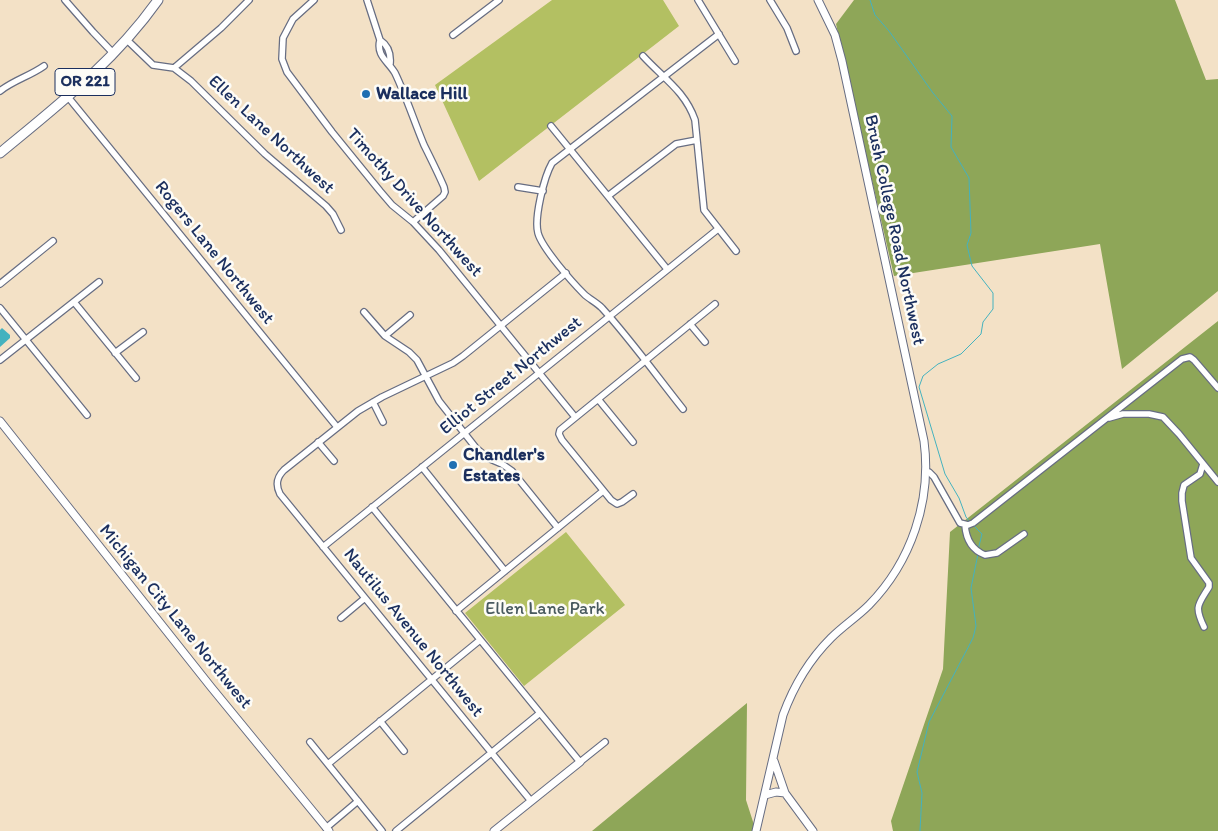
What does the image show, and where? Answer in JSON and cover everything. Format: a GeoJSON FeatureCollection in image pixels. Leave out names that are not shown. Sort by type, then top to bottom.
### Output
{"type":"FeatureCollection","features":[{"type":"Feature","properties":{"kind":"main road","name":"OR 221"},"geometry":{"type":"LineString","coordinates":[[0,153],[68,97],[114,54],[158,0]]}},
{"type":"Feature","properties":{"kind":"street"},"geometry":{"type":"LineString","coordinates":[[65,0],[114,54]]}},
{"type":"Feature","properties":{"kind":"street"},"geometry":{"type":"LineString","coordinates":[[127,40],[153,65],[174,68],[221,28],[249,0]]}},
{"type":"Feature","properties":{"kind":"street","name":"Timothy Drive Northwest"},"geometry":{"type":"LineString","coordinates":[[314,0],[293,19],[283,38],[282,59],[287,72],[321,119],[380,191],[439,250],[575,417]]}},
{"type":"Feature","properties":{"kind":"street"},"geometry":{"type":"LineString","coordinates":[[367,0],[380,40],[390,52],[390,64]]}},
{"type":"Feature","properties":{"kind":"street"},"geometry":{"type":"LineString","coordinates":[[452,35],[500,0]]}},
{"type":"Feature","properties":{"kind":"street"},"geometry":{"type":"LineString","coordinates":[[698,0],[735,61]]}},
{"type":"Feature","properties":{"kind":"street"},"geometry":{"type":"LineString","coordinates":[[770,0],[786,28],[796,51]]}},
{"type":"Feature","properties":{"kind":"street","name":"Brush College Road Northwest"},"geometry":{"type":"LineString","coordinates":[[756,831],[789,698],[806,667],[832,637],[879,594],[900,565],[917,525],[923,502],[926,471],[922,433],[842,60],[835,35],[818,0]]}},
{"type":"Feature","properties":{"kind":"street"},"geometry":{"type":"LineString","coordinates":[[683,409],[601,307],[581,291],[566,273],[543,244],[536,225],[548,171],[552,163],[719,34]]}},
{"type":"Feature","properties":{"kind":"street"},"geometry":{"type":"LineString","coordinates":[[380,40],[378,47],[380,54],[390,64],[439,174],[445,192],[443,196],[412,222]]}},
{"type":"Feature","properties":{"kind":"street"},"geometry":{"type":"LineString","coordinates":[[643,56],[687,101],[695,120],[704,210],[736,251]]}},
{"type":"Feature","properties":{"kind":"street"},"geometry":{"type":"LineString","coordinates":[[0,91],[17,79],[34,73],[44,66]]}},
{"type":"Feature","properties":{"kind":"street","name":"Ellen Lane Northwest"},"geometry":{"type":"LineString","coordinates":[[174,68],[191,81],[265,154],[326,206],[333,214],[341,230]]}},
{"type":"Feature","properties":{"kind":"street","name":"Rogers Lane Northwest"},"geometry":{"type":"LineString","coordinates":[[68,97],[337,426]]}},
{"type":"Feature","properties":{"kind":"street"},"geometry":{"type":"LineString","coordinates":[[551,126],[667,269]]}},
{"type":"Feature","properties":{"kind":"street"},"geometry":{"type":"LineString","coordinates":[[608,196],[676,144],[697,140]]}},
{"type":"Feature","properties":{"kind":"street"},"geometry":{"type":"LineString","coordinates":[[518,186],[543,191]]}},
{"type":"Feature","properties":{"kind":"street","name":"Elliot Street Northwest"},"geometry":{"type":"LineString","coordinates":[[323,547],[718,229]]}},
{"type":"Feature","properties":{"kind":"street"},"geometry":{"type":"LineString","coordinates":[[0,284],[53,242]]}},
{"type":"Feature","properties":{"kind":"street"},"geometry":{"type":"LineString","coordinates":[[334,461],[318,442],[337,426],[373,402],[453,363],[566,273]]}},
{"type":"Feature","properties":{"kind":"street"},"geometry":{"type":"LineString","coordinates":[[0,360],[99,282]]}},
{"type":"Feature","properties":{"kind":"street"},"geometry":{"type":"LineString","coordinates":[[74,302],[136,378]]}},
{"type":"Feature","properties":{"kind":"street"},"geometry":{"type":"LineString","coordinates":[[633,494],[617,504],[603,491],[562,440],[559,434],[561,428],[715,304]]}},
{"type":"Feature","properties":{"kind":"street"},"geometry":{"type":"LineString","coordinates":[[0,308],[87,415]]}},
{"type":"Feature","properties":{"kind":"street"},"geometry":{"type":"LineString","coordinates":[[364,312],[385,336],[410,352],[417,360],[439,402],[464,433],[482,454],[512,471],[558,528]]}},
{"type":"Feature","properties":{"kind":"street"},"geometry":{"type":"LineString","coordinates":[[385,336],[410,315]]}},
{"type":"Feature","properties":{"kind":"street"},"geometry":{"type":"LineString","coordinates":[[690,324],[705,342]]}},
{"type":"Feature","properties":{"kind":"street"},"geometry":{"type":"LineString","coordinates":[[115,353],[142,332]]}},
{"type":"Feature","properties":{"kind":"street"},"geometry":{"type":"LineString","coordinates":[[965,525],[974,523],[1186,357],[1194,360],[1218,388]]}},
{"type":"Feature","properties":{"kind":"street"},"geometry":{"type":"LineString","coordinates":[[598,399],[633,442]]}},
{"type":"Feature","properties":{"kind":"street"},"geometry":{"type":"LineString","coordinates":[[373,402],[382,422]]}},
{"type":"Feature","properties":{"kind":"street"},"geometry":{"type":"LineString","coordinates":[[1106,418],[1123,414],[1149,414],[1163,417],[1218,482]]}},
{"type":"Feature","properties":{"kind":"street","name":"Michigan City Lane Northwest"},"geometry":{"type":"LineString","coordinates":[[0,421],[211,687],[327,829]]}},
{"type":"Feature","properties":{"kind":"street","name":"Nautilus Avenue Northwest"},"geometry":{"type":"LineString","coordinates":[[318,442],[279,475],[277,488],[280,494],[531,801]]}},
{"type":"Feature","properties":{"kind":"street"},"geometry":{"type":"LineString","coordinates":[[1203,464],[1200,474],[1184,485],[1182,493],[1189,553],[1194,565],[1209,583],[1209,587],[1198,602],[1197,609],[1204,626]]}},
{"type":"Feature","properties":{"kind":"street"},"geometry":{"type":"LineString","coordinates":[[422,467],[505,570]]}},
{"type":"Feature","properties":{"kind":"street"},"geometry":{"type":"LineString","coordinates":[[926,471],[934,477],[958,520],[965,525],[970,542],[985,556],[997,553],[1024,534]]}},
{"type":"Feature","properties":{"kind":"street"},"geometry":{"type":"LineString","coordinates":[[456,611],[603,491]]}},
{"type":"Feature","properties":{"kind":"street"},"geometry":{"type":"LineString","coordinates":[[372,507],[580,762]]}},
{"type":"Feature","properties":{"kind":"street"},"geometry":{"type":"LineString","coordinates":[[341,618],[365,598]]}},
{"type":"Feature","properties":{"kind":"street"},"geometry":{"type":"LineString","coordinates":[[328,764],[480,640]]}},
{"type":"Feature","properties":{"kind":"street"},"geometry":{"type":"LineString","coordinates":[[396,831],[540,713]]}},
{"type":"Feature","properties":{"kind":"street"},"geometry":{"type":"LineString","coordinates":[[380,722],[404,751]]}},
{"type":"Feature","properties":{"kind":"street"},"geometry":{"type":"LineString","coordinates":[[310,742],[382,831]]}},
{"type":"Feature","properties":{"kind":"street"},"geometry":{"type":"LineString","coordinates":[[494,831],[605,742]]}},
{"type":"Feature","properties":{"kind":"street"},"geometry":{"type":"LineString","coordinates":[[774,758],[785,793],[813,831]]}},
{"type":"Feature","properties":{"kind":"street"},"geometry":{"type":"LineString","coordinates":[[765,795],[776,792],[785,793]]}},
{"type":"Feature","properties":{"kind":"street"},"geometry":{"type":"LineString","coordinates":[[327,829],[358,801]]}},
{"type":"Feature","properties":{"kind":"green space"},"geometry":{"type":"Polygon","coordinates":[[[552,0],[663,0],[679,26],[479,181],[435,85],[552,0]]]}},
{"type":"Feature","properties":{"kind":"green space"},"geometry":{"type":"Polygon","coordinates":[[[854,0],[1175,0],[1206,80],[1218,79],[1218,291],[1122,369],[1100,244],[894,276],[836,24],[854,0]]]}},
{"type":"Feature","properties":{"kind":"green space"},"geometry":{"type":"Polygon","coordinates":[[[1218,321],[1218,831],[893,831],[891,821],[943,669],[950,532],[1218,321]]]}},
{"type":"Feature","properties":{"kind":"green space","name":"Ellen Lane Park"},"geometry":{"type":"Polygon","coordinates":[[[566,532],[625,605],[524,686],[465,613],[566,532]]]}},
{"type":"Feature","properties":{"kind":"green space"},"geometry":{"type":"Polygon","coordinates":[[[747,703],[746,800],[756,831],[592,831],[747,703]]]}},
{"type":"Feature","properties":{"kind":"water"},"geometry":{"type":"Polygon","coordinates":[[[2,328],[10,335],[10,338],[0,347],[0,330],[2,328]]]}},
{"type":"Feature","properties":{"kind":"waterway"},"geometry":{"type":"LineString","coordinates":[[870,0],[875,15],[952,116],[951,147],[969,178],[971,233],[967,245],[972,266],[993,293],[993,309],[983,322],[981,334],[961,354],[938,364],[923,376],[919,387],[945,474],[970,522]]}},
{"type":"Feature","properties":{"kind":"waterway"},"geometry":{"type":"LineString","coordinates":[[973,525],[982,534],[978,550]]}},
{"type":"Feature","properties":{"kind":"waterway"},"geometry":{"type":"LineString","coordinates":[[920,831],[922,793],[917,772],[929,722],[973,638],[976,626],[971,588],[978,554]]}},
{"type":"Feature","properties":{"kind":"place","name":"Wallace Hill"},"geometry":{"type":"Point","coordinates":[366,94]}},
{"type":"Feature","properties":{"kind":"place","name":"Chandler's Estates"},"geometry":{"type":"Point","coordinates":[453,465]}}]}
